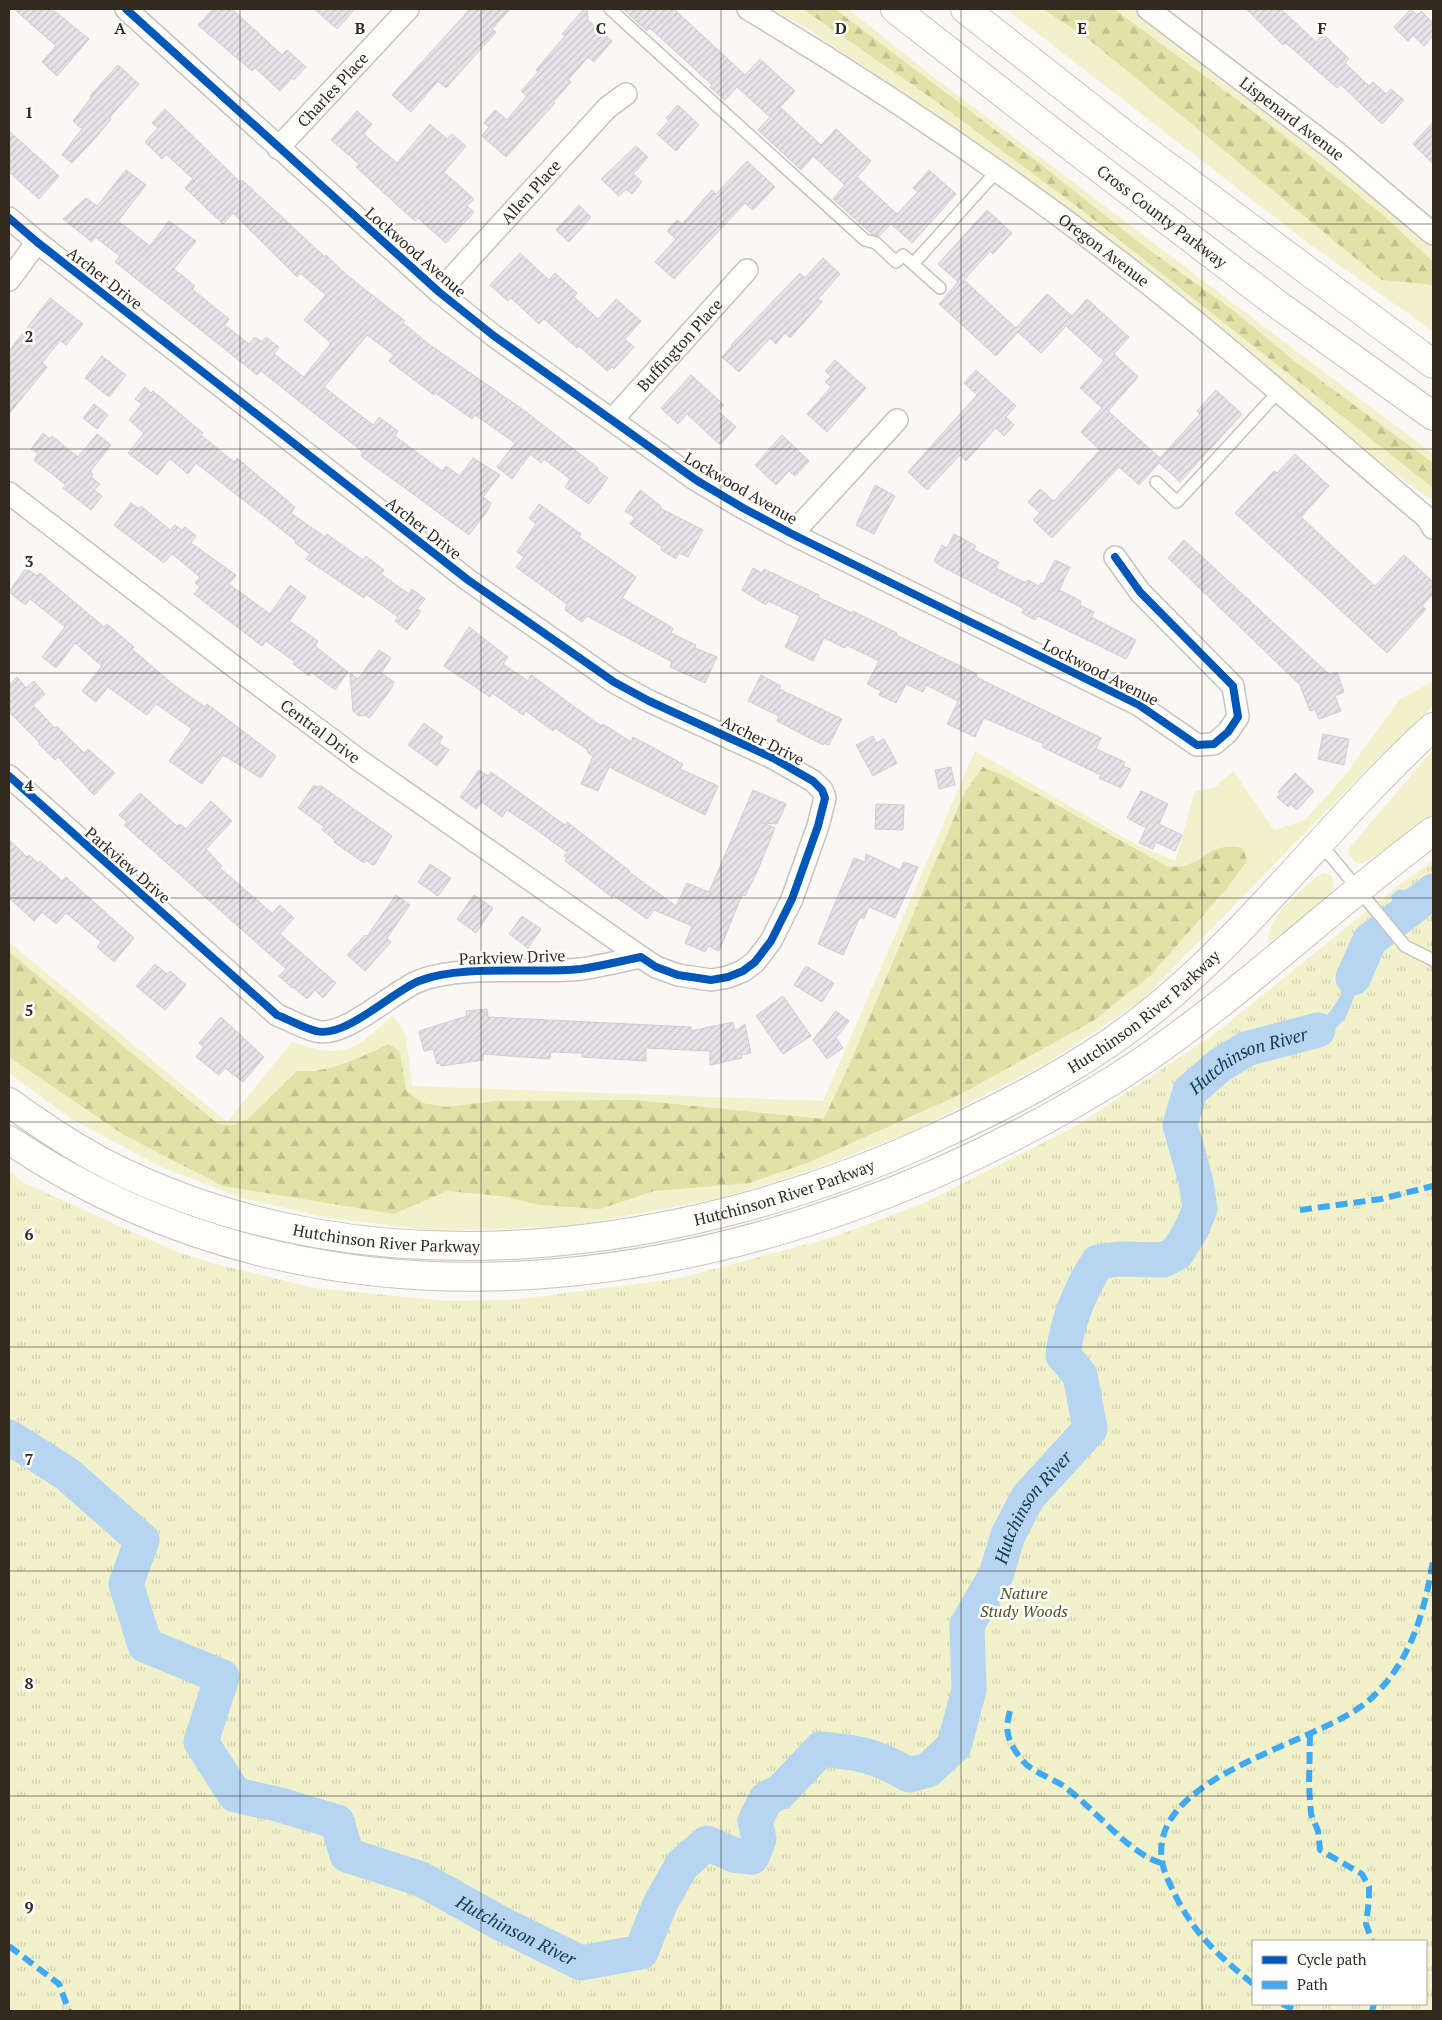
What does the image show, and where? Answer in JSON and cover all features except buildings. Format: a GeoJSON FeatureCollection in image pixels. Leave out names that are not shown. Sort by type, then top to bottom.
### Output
{"type":"FeatureCollection","features":[{"type":"Feature","properties":{"kind":"highway","name":"Cross County Parkway"},"geometry":{"type":"LineString","coordinates":[[895,9],[1078,152],[1270,298],[1433,416]]}},
{"type":"Feature","properties":{"kind":"highway"},"geometry":{"type":"LineString","coordinates":[[966,9],[1124,134],[1433,364]]}},
{"type":"Feature","properties":{"kind":"highway","name":"Hutchinson River Parkway"},"geometry":{"type":"LineString","coordinates":[[9,1102],[90,1156],[149,1184],[210,1207],[304,1230],[398,1243],[490,1246],[555,1242],[662,1227],[769,1201],[867,1167],[954,1129],[1055,1077],[1117,1037],[1166,998],[1232,935],[1433,727]]}},
{"type":"Feature","properties":{"kind":"highway","name":"Hutchinson River Parkway"},"geometry":{"type":"LineString","coordinates":[[9,1140],[91,1190],[171,1225],[237,1247],[319,1265],[413,1275],[494,1277],[558,1273],[652,1261],[768,1234],[842,1209],[932,1174],[1025,1129],[1116,1078],[1172,1040],[1365,897],[1433,831]]}},
{"type":"Feature","properties":{"kind":"street","name":"Lockwood Avenue"},"geometry":{"type":"LineString","coordinates":[[126,9],[439,292],[494,336],[696,480],[792,534],[1138,705],[1198,745],[1214,744],[1228,732],[1238,717],[1233,686],[1140,592],[1115,557]]}},
{"type":"Feature","properties":{"kind":"street","name":"Charles Place"},"geometry":{"type":"LineString","coordinates":[[278,148],[408,9]]}},
{"type":"Feature","properties":{"kind":"street","name":"Oregon Avenue"},"geometry":{"type":"LineString","coordinates":[[748,9],[824,54],[996,172],[1195,322],[1427,518],[1433,528]]}},
{"type":"Feature","properties":{"kind":"street","name":"Lispenard Avenue"},"geometry":{"type":"LineString","coordinates":[[1148,9],[1335,151],[1433,234]]}},
{"type":"Feature","properties":{"kind":"street","name":"Allen Place"},"geometry":{"type":"LineString","coordinates":[[439,292],[607,108],[626,94]]}},
{"type":"Feature","properties":{"kind":"street","name":"Archer Drive"},"geometry":{"type":"LineString","coordinates":[[9,218],[37,242],[468,580],[606,676],[649,701],[773,758],[813,781],[822,790],[825,798],[818,826],[792,899],[771,941],[754,962],[743,971],[728,977],[711,980],[678,975],[656,967],[641,957]]}},
{"type":"Feature","properties":{"kind":"street"},"geometry":{"type":"LineString","coordinates":[[9,280],[37,242]]}},
{"type":"Feature","properties":{"kind":"street","name":"Buffington Place"},"geometry":{"type":"LineString","coordinates":[[612,420],[747,270]]}},
{"type":"Feature","properties":{"kind":"street"},"geometry":{"type":"LineString","coordinates":[[792,534],[897,420]]}},
{"type":"Feature","properties":{"kind":"street","name":"Central Drive"},"geometry":{"type":"LineString","coordinates":[[9,493],[359,760],[641,957]]}},
{"type":"Feature","properties":{"kind":"street","name":"Parkview Drive"},"geometry":{"type":"LineString","coordinates":[[9,776],[277,1015],[318,1032],[332,1030],[374,1011],[405,988],[420,980],[447,974],[581,968],[641,957]]}},
{"type":"Feature","properties":{"kind":"lane"},"geometry":{"type":"LineString","coordinates":[[610,9],[865,240],[876,243],[896,262],[903,256],[940,288]]}},
{"type":"Feature","properties":{"kind":"lane"},"geometry":{"type":"LineString","coordinates":[[913,264],[996,172]]}},
{"type":"Feature","properties":{"kind":"lane"},"geometry":{"type":"LineString","coordinates":[[1156,482],[1177,502],[1278,392]]}},
{"type":"Feature","properties":{"kind":"lane"},"geometry":{"type":"LineString","coordinates":[[1320,843],[1405,946],[1433,960]]}},
{"type":"Feature","properties":{"kind":"green space"},"geometry":{"type":"Polygon","coordinates":[[[772,9],[848,9],[936,79],[1433,454],[1433,501],[1370,456],[1225,330],[1024,178],[919,103],[806,28],[772,9]]]}},
{"type":"Feature","properties":{"kind":"green space"},"geometry":{"type":"Polygon","coordinates":[[[803,9],[835,9],[1039,163],[1141,244],[1234,311],[1293,360],[1433,463],[1433,488],[1079,208],[937,102],[803,9]]]}},
{"type":"Feature","properties":{"kind":"green space"},"geometry":{"type":"Polygon","coordinates":[[[1006,9],[1134,9],[1263,104],[1433,249],[1433,331],[1308,243],[1006,9]]]}},
{"type":"Feature","properties":{"kind":"green space"},"geometry":{"type":"Polygon","coordinates":[[[1043,9],[1114,9],[1267,122],[1382,214],[1433,262],[1433,286],[1382,280],[1087,38],[1043,9]]]}},
{"type":"Feature","properties":{"kind":"green space"},"geometry":{"type":"Polygon","coordinates":[[[1433,681],[1433,706],[1377,759],[1141,1001],[1049,1062],[909,1133],[809,1171],[721,1198],[573,1226],[439,1231],[328,1218],[242,1198],[161,1167],[70,1118],[9,1073],[9,942],[227,1122],[292,1042],[325,1050],[337,1051],[348,1049],[369,1037],[393,1015],[406,1035],[412,1086],[823,1101],[975,751],[1135,844],[1175,861],[1195,791],[1214,788],[1233,771],[1274,830],[1305,820],[1343,778],[1399,700],[1433,681]]]}},
{"type":"Feature","properties":{"kind":"green space"},"geometry":{"type":"Polygon","coordinates":[[[1433,750],[1433,819],[1362,864],[1355,862],[1348,854],[1351,846],[1433,750]]]}},
{"type":"Feature","properties":{"kind":"green space"},"geometry":{"type":"Polygon","coordinates":[[[983,767],[1007,777],[1168,867],[1184,866],[1224,847],[1243,848],[1247,861],[1227,888],[1151,975],[1093,1021],[961,1094],[807,1163],[749,1183],[654,1191],[600,1209],[540,1205],[502,1196],[447,1191],[394,1214],[223,1186],[124,1135],[9,1057],[9,952],[218,1124],[234,1125],[248,1119],[297,1071],[321,1070],[344,1064],[389,1044],[400,1052],[406,1090],[422,1103],[447,1107],[496,1101],[635,1100],[824,1119],[850,1063],[965,792],[983,767]]]}},
{"type":"Feature","properties":{"kind":"green space","name":"Nature Study Woods"},"geometry":{"type":"Polygon","coordinates":[[[1433,861],[1433,2011],[9,2011],[9,1171],[22,1182],[175,1251],[208,1262],[314,1288],[447,1301],[512,1300],[676,1279],[831,1238],[924,1203],[1078,1125],[1213,1035],[1404,881],[1433,861]]]}},
{"type":"Feature","properties":{"kind":"green space"},"geometry":{"type":"Polygon","coordinates":[[[1323,873],[1330,875],[1334,881],[1332,895],[1269,943],[1269,933],[1278,915],[1293,898],[1323,873]]]}},
{"type":"Feature","properties":{"kind":"water"},"geometry":{"type":"Polygon","coordinates":[[[1433,880],[1433,900],[1429,903],[1427,918],[1418,925],[1411,925],[1395,907],[1391,896],[1398,890],[1418,889],[1433,880]]]}},
{"type":"Feature","properties":{"kind":"water"},"geometry":{"type":"Polygon","coordinates":[[[1370,931],[1384,947],[1364,970],[1349,1011],[1340,1024],[1321,1037],[1298,1043],[1286,1043],[1266,1038],[1305,1030],[1317,1024],[1328,1014],[1344,989],[1365,934],[1370,931]]]}},
{"type":"Feature","properties":{"kind":"waterway","name":"Hutchinson River"},"geometry":{"type":"LineString","coordinates":[[1353,978],[1370,940],[1433,891]]}},
{"type":"Feature","properties":{"kind":"waterway","name":"Hutchinson River"},"geometry":{"type":"LineString","coordinates":[[9,1437],[67,1474],[142,1540],[126,1584],[145,1645],[222,1677],[201,1742],[235,1795],[277,1804],[337,1822],[347,1855],[421,1879],[500,1923],[581,1963],[641,1952],[660,1904],[682,1865],[707,1843],[734,1855],[752,1857],[759,1839],[755,1821],[766,1799],[781,1791],[821,1749],[867,1756],[909,1775],[928,1770],[954,1746],[969,1690],[967,1625],[996,1575],[1008,1535],[1028,1497],[1090,1429],[1080,1375],[1063,1355],[1071,1318],[1086,1284],[1098,1262],[1119,1259],[1163,1260],[1177,1253],[1191,1230],[1200,1209],[1196,1182],[1180,1125],[1190,1091],[1220,1065],[1246,1049],[1318,1030]]}},
{"type":"Feature","properties":{"kind":"marked path"},"geometry":{"type":"LineString","coordinates":[[1300,1210],[1381,1199],[1433,1186]]}},
{"type":"Feature","properties":{"kind":"marked path"},"geometry":{"type":"LineString","coordinates":[[1252,1983],[1203,1938],[1185,1913],[1168,1880],[1161,1845],[1173,1816],[1197,1792],[1231,1770],[1307,1735],[1367,1702],[1394,1672],[1413,1638],[1425,1600],[1433,1561]]}},
{"type":"Feature","properties":{"kind":"marked path"},"geometry":{"type":"LineString","coordinates":[[1010,1711],[1007,1725],[1010,1742],[1026,1765],[1066,1788],[1136,1850],[1161,1863]]}},
{"type":"Feature","properties":{"kind":"marked path"},"geometry":{"type":"LineString","coordinates":[[1310,1734],[1309,1786],[1311,1814],[1318,1831],[1320,1850],[1362,1874],[1369,1887],[1366,1924],[1372,1940]]}},
{"type":"Feature","properties":{"kind":"marked path"},"geometry":{"type":"LineString","coordinates":[[9,1946],[59,1984],[69,2011]]}},
{"type":"Feature","properties":{"kind":"marked path"},"geometry":{"type":"LineString","coordinates":[[1284,2005],[1297,2011]]}},
{"type":"Feature","properties":{"kind":"marked path"},"geometry":{"type":"LineString","coordinates":[[1372,2011],[1374,2005]]}},
{"type":"Feature","properties":{"kind":"cycle path"},"geometry":{"type":"LineString","coordinates":[[126,9],[439,292],[494,336],[696,480],[792,534],[1139,705],[1197,745],[1214,744],[1228,732],[1238,717],[1233,686],[1140,592],[1115,557]]}},
{"type":"Feature","properties":{"kind":"cycle path"},"geometry":{"type":"LineString","coordinates":[[9,218],[37,242],[468,580],[614,682],[649,701],[773,758],[813,781],[822,790],[825,798],[818,826],[792,899],[771,941],[755,962],[743,971],[728,977],[711,980],[678,975],[656,967],[641,957],[581,969],[456,973],[437,976],[408,986],[369,1013],[341,1028],[328,1032],[311,1030],[277,1015],[9,776]]}}]}
